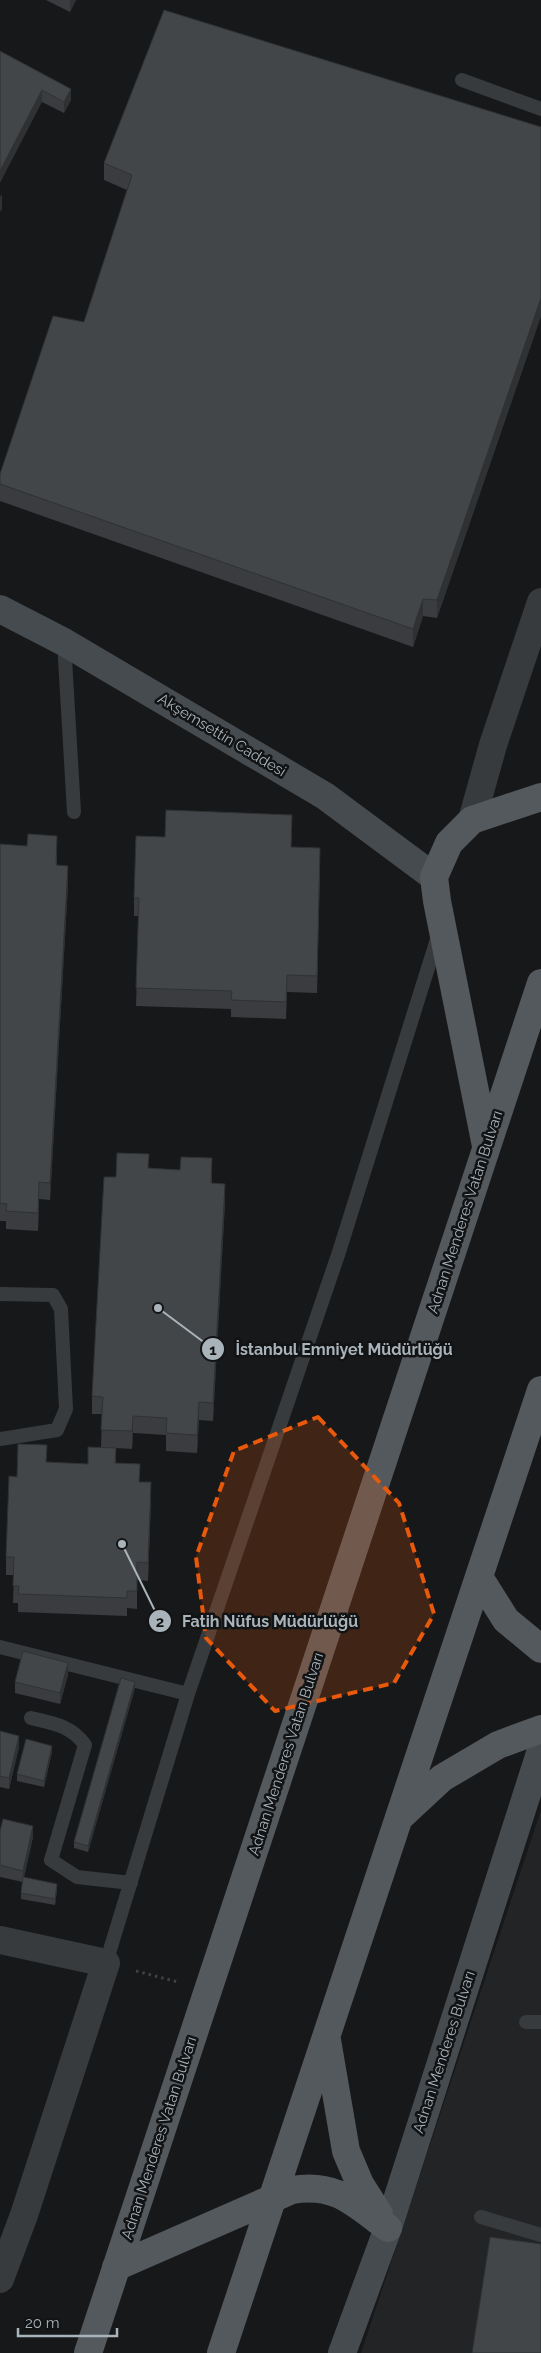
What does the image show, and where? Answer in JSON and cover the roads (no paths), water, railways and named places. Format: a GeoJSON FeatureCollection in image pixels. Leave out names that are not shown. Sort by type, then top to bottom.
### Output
{"type":"FeatureCollection","features":[{"type":"Feature","properties":{"kind":"main road","name":"Akşemsettin Caddesi"},"geometry":{"type":"LineString","coordinates":[[0,609],[64,642],[325,796],[434,878]]}},
{"type":"Feature","properties":{"kind":"main road"},"geometry":{"type":"LineString","coordinates":[[486,1148],[434,878],[449,844],[472,820],[541,797]]}},
{"type":"Feature","properties":{"kind":"main road","name":"Adnan Menderes Vatan Bulvarı"},"geometry":{"type":"LineString","coordinates":[[88,2353],[541,984]]}},
{"type":"Feature","properties":{"kind":"main road"},"geometry":{"type":"LineString","coordinates":[[221,2353],[541,1390]]}},
{"type":"Feature","properties":{"kind":"main road"},"geometry":{"type":"LineString","coordinates":[[479,1577],[506,1620],[541,1649]]}},
{"type":"Feature","properties":{"kind":"main road"},"geometry":{"type":"LineString","coordinates":[[397,1820],[442,1778],[498,1745],[541,1730]]}},
{"type":"Feature","properties":{"kind":"main road","name":"Adnan Menderes Bulvarı"},"geometry":{"type":"LineString","coordinates":[[342,2353],[388,2228],[541,1750]]}},
{"type":"Feature","properties":{"kind":"main road"},"geometry":{"type":"LineString","coordinates":[[326,2035],[346,2151],[360,2184],[388,2228]]}},
{"type":"Feature","properties":{"kind":"main road"},"geometry":{"type":"LineString","coordinates":[[116,2267],[292,2190],[309,2187],[343,2194],[388,2228]]}},
{"type":"Feature","properties":{"kind":"street"},"geometry":{"type":"LineString","coordinates":[[472,820],[493,744],[541,602]]}},
{"type":"Feature","properties":{"kind":"street"},"geometry":{"type":"LineString","coordinates":[[0,1940],[106,1963],[24,2215],[0,2279]]}},
{"type":"Feature","properties":{"kind":"lane"},"geometry":{"type":"LineString","coordinates":[[462,80],[541,109]]}},
{"type":"Feature","properties":{"kind":"lane"},"geometry":{"type":"LineString","coordinates":[[64,642],[74,812]]}},
{"type":"Feature","properties":{"kind":"lane"},"geometry":{"type":"LineString","coordinates":[[106,1963],[188,1694],[339,1252],[442,926]]}},
{"type":"Feature","properties":{"kind":"lane"},"geometry":{"type":"LineString","coordinates":[[0,1294],[53,1295],[61,1309],[66,1409],[56,1430],[0,1439]]}},
{"type":"Feature","properties":{"kind":"lane"},"geometry":{"type":"LineString","coordinates":[[0,1647],[188,1694]]}},
{"type":"Feature","properties":{"kind":"lane"},"geometry":{"type":"LineString","coordinates":[[31,1718],[68,1728],[77,1734],[85,1745],[51,1860],[77,1876],[131,1883]]}},
{"type":"Feature","properties":{"kind":"lane"},"geometry":{"type":"LineString","coordinates":[[526,2022],[541,2022]]}},
{"type":"Feature","properties":{"kind":"lane"},"geometry":{"type":"LineString","coordinates":[[481,2218],[541,2235]]}},
{"type":"Feature","properties":{"kind":"place","name":"İstanbul Emniyet Müdürlüğü"},"geometry":{"type":"Point","coordinates":[158,1308]}},
{"type":"Feature","properties":{"kind":"place","name":"Fatih Nüfus Müdürlüğü"},"geometry":{"type":"Point","coordinates":[122,1544]}}]}
